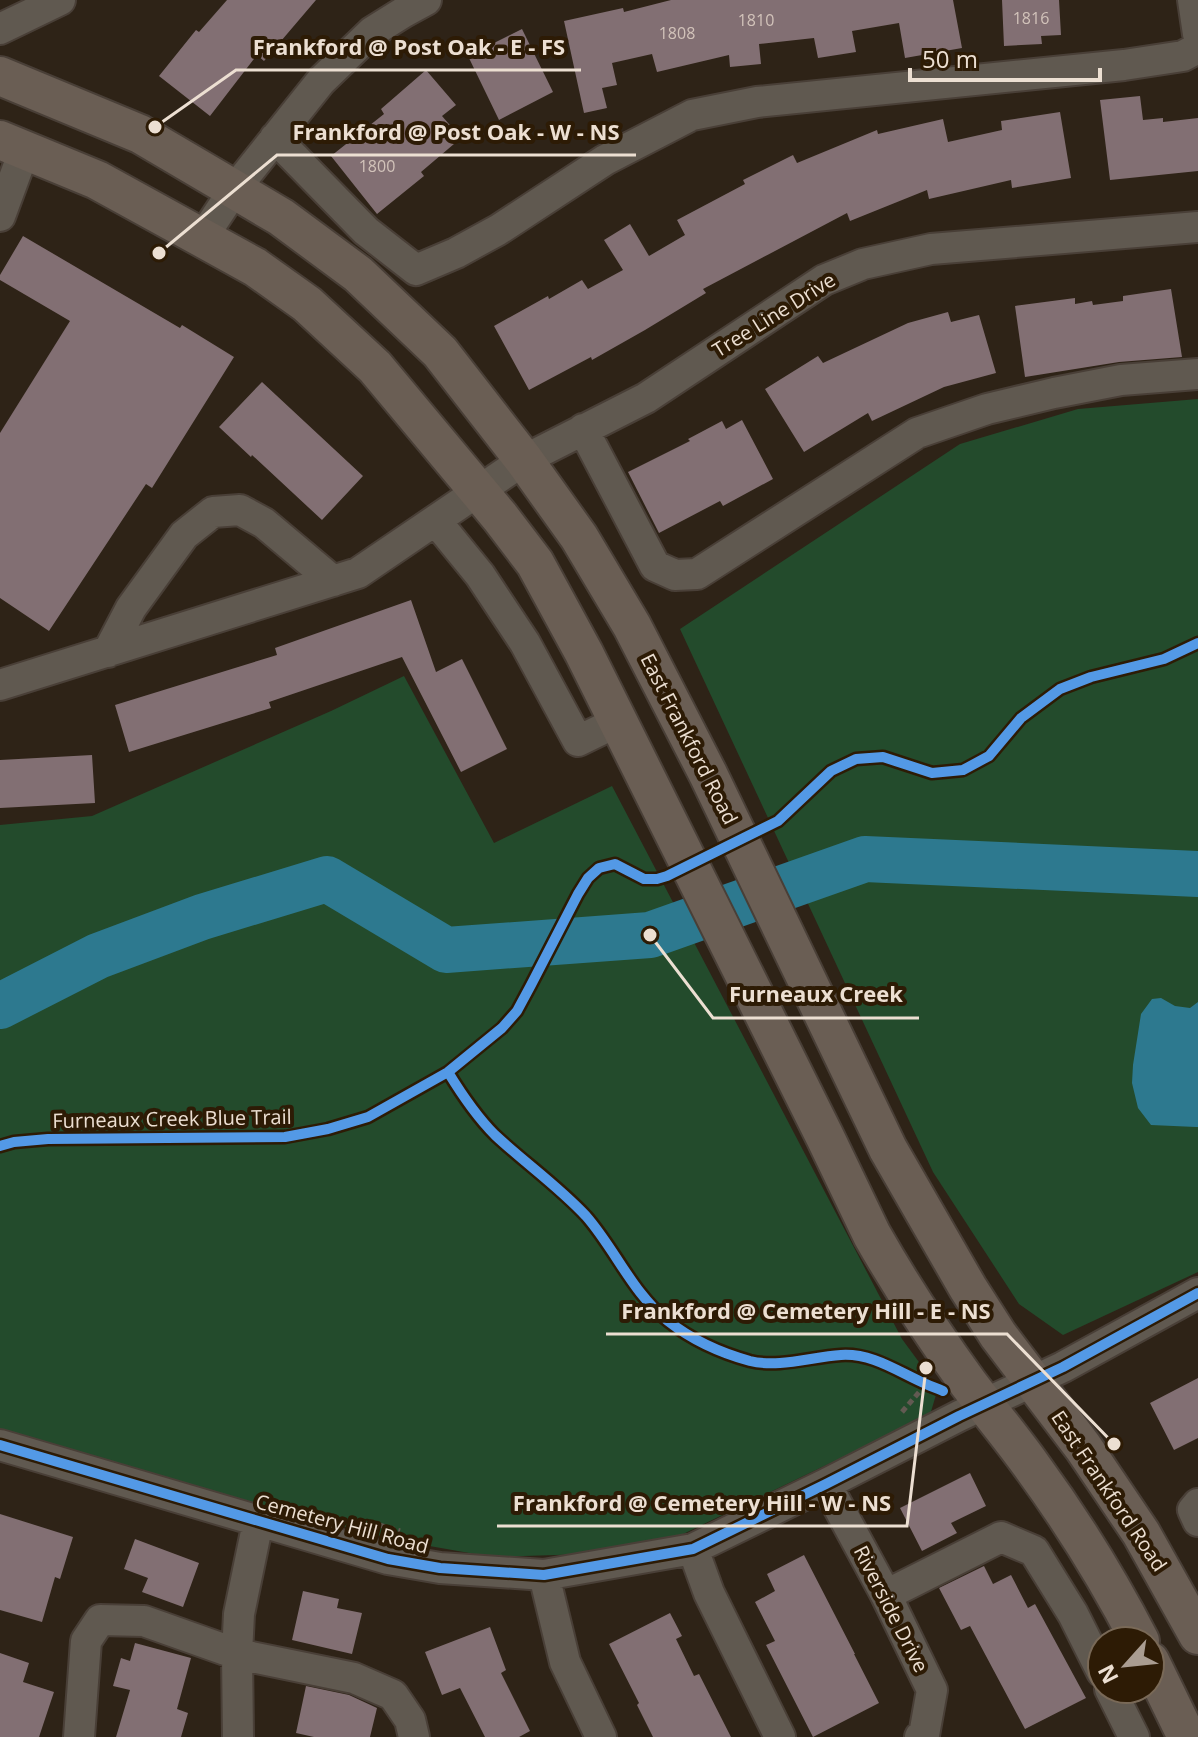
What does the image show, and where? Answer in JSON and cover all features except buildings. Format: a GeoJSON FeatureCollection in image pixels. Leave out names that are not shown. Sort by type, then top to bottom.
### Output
{"type":"FeatureCollection","features":[{"type":"Feature","properties":{"kind":"main road","name":"East Frankford Road"},"geometry":{"type":"LineString","coordinates":[[0,76],[140,134],[281,217],[358,274],[440,352],[524,460],[579,537],[632,626],[724,807],[895,1162],[998,1335],[1083,1447],[1141,1533],[1198,1635]]}},
{"type":"Feature","properties":{"kind":"main road"},"geometry":{"type":"LineString","coordinates":[[12,146],[97,180],[255,267],[307,304],[375,367],[535,563],[619,721],[881,1251],[907,1294],[984,1404],[1066,1514],[1101,1568],[1131,1625]]}},
{"type":"Feature","properties":{"kind":"main road"},"geometry":{"type":"LineString","coordinates":[[1166,1694],[1187,1737]]}},
{"type":"Feature","properties":{"kind":"street"},"geometry":{"type":"LineString","coordinates":[[0,29],[60,0]]}},
{"type":"Feature","properties":{"kind":"street"},"geometry":{"type":"LineString","coordinates":[[202,238],[234,190],[321,81],[372,32],[426,0]]}},
{"type":"Feature","properties":{"kind":"street"},"geometry":{"type":"LineString","coordinates":[[1193,0],[1198,34]]}},
{"type":"Feature","properties":{"kind":"street"},"geometry":{"type":"LineString","coordinates":[[275,138],[366,231],[416,270],[470,246],[605,160],[692,115],[757,102],[1124,65],[1183,56],[1198,48]]}},
{"type":"Feature","properties":{"kind":"street"},"geometry":{"type":"LineString","coordinates":[[0,216],[12,146]]}},
{"type":"Feature","properties":{"kind":"street","name":"Tree Line Drive"},"geometry":{"type":"LineString","coordinates":[[0,685],[358,573],[524,460],[646,398],[824,280],[863,264],[931,249],[1198,227]]}},
{"type":"Feature","properties":{"kind":"street"},"geometry":{"type":"LineString","coordinates":[[583,429],[655,566],[675,575],[697,574],[917,433],[987,409],[1054,393],[1121,380],[1198,374]]}},
{"type":"Feature","properties":{"kind":"street"},"geometry":{"type":"LineString","coordinates":[[108,652],[131,608],[184,535],[213,512],[240,510],[264,523],[333,581]]}},
{"type":"Feature","properties":{"kind":"street"},"geometry":{"type":"LineString","coordinates":[[436,521],[480,575],[525,643],[578,741],[619,721]]}},
{"type":"Feature","properties":{"kind":"street","name":"Cemetery Hill Road"},"geometry":{"type":"LineString","coordinates":[[0,1445],[388,1559],[440,1568],[544,1575],[693,1549],[1063,1367],[1198,1293]]}},
{"type":"Feature","properties":{"kind":"street","name":"Riverside Drive"},"geometry":{"type":"LineString","coordinates":[[826,1484],[886,1595],[932,1690],[924,1735],[920,1737]]}},
{"type":"Feature","properties":{"kind":"street"},"geometry":{"type":"LineString","coordinates":[[1198,1504],[1193,1510],[1198,1521]]}},
{"type":"Feature","properties":{"kind":"street"},"geometry":{"type":"LineString","coordinates":[[238,1737],[239,1614],[258,1522]]}},
{"type":"Feature","properties":{"kind":"street"},"geometry":{"type":"LineString","coordinates":[[886,1595],[1001,1537],[1034,1551],[1086,1640]]}},
{"type":"Feature","properties":{"kind":"street"},"geometry":{"type":"LineString","coordinates":[[693,1549],[709,1593],[780,1737]]}},
{"type":"Feature","properties":{"kind":"street"},"geometry":{"type":"LineString","coordinates":[[544,1575],[565,1662],[601,1737]]}},
{"type":"Feature","properties":{"kind":"street"},"geometry":{"type":"LineString","coordinates":[[79,1737],[86,1641],[100,1620],[144,1621],[237,1654],[354,1678],[393,1695],[410,1720],[414,1737]]}},
{"type":"Feature","properties":{"kind":"street"},"geometry":{"type":"LineString","coordinates":[[1118,1705],[1134,1737]]}},
{"type":"Feature","properties":{"kind":"path"},"geometry":{"type":"LineString","coordinates":[[898,1416],[926,1384]]}},
{"type":"Feature","properties":{"kind":"path"},"geometry":{"type":"LineString","coordinates":[[365,1521],[410,1534]]}},
{"type":"Feature","properties":{"kind":"green space"},"geometry":{"type":"Polygon","coordinates":[[[1198,399],[1198,1272],[1063,1335],[1019,1304],[933,1172],[680,629],[960,444],[1078,409],[1198,399]]]}},
{"type":"Feature","properties":{"kind":"green space"},"geometry":{"type":"Polygon","coordinates":[[[404,676],[494,843],[612,786],[902,1339],[938,1388],[930,1415],[681,1535],[588,1554],[492,1557],[401,1541],[306,1517],[0,1432],[0,825],[92,816],[404,676]]]}},
{"type":"Feature","properties":{"kind":"water"},"geometry":{"type":"Polygon","coordinates":[[[1161,998],[1175,1006],[1190,1008],[1198,1002],[1198,1127],[1151,1125],[1138,1108],[1132,1083],[1141,1014],[1152,999],[1161,998]]]}},
{"type":"Feature","properties":{"kind":"waterway"},"geometry":{"type":"LineString","coordinates":[[0,1006],[98,956],[202,917],[327,879],[446,950],[650,935],[865,859],[1198,874]]}},
{"type":"Feature","properties":{"kind":"cycle path","name":"Furneaux Creek Blue Trail"},"geometry":{"type":"LineString","coordinates":[[0,1146],[48,1139],[285,1137],[368,1117],[448,1072],[502,1028],[517,1011],[578,894],[599,868],[615,864],[644,879],[667,876],[778,821],[831,771],[856,759],[883,757],[932,773],[963,770],[989,756],[1021,718],[1060,689],[1091,677],[1164,659],[1198,643]]}},
{"type":"Feature","properties":{"kind":"cycle path"},"geometry":{"type":"LineString","coordinates":[[448,1072],[488,1128],[586,1216],[644,1298],[687,1334],[728,1354],[761,1363],[841,1355],[864,1357],[943,1391]]}},
{"type":"Feature","properties":{"kind":"cycle path"},"geometry":{"type":"LineString","coordinates":[[0,1445],[388,1559],[440,1568],[544,1575],[693,1549],[1063,1367],[1198,1293]]}},
{"type":"Feature","properties":{"kind":"place","name":"Frankford @ Post Oak - E - FS"},"geometry":{"type":"Point","coordinates":[155,127]}},
{"type":"Feature","properties":{"kind":"place","name":"Frankford @ Post Oak - W - NS"},"geometry":{"type":"Point","coordinates":[159,253]}},
{"type":"Feature","properties":{"kind":"place","name":"Furneaux Creek"},"geometry":{"type":"Point","coordinates":[650,935]}},
{"type":"Feature","properties":{"kind":"place","name":"Frankford @ Cemetery Hill - W - NS"},"geometry":{"type":"Point","coordinates":[926,1368]}},
{"type":"Feature","properties":{"kind":"place","name":"Frankford @ Cemetery Hill - E - NS"},"geometry":{"type":"Point","coordinates":[1114,1444]}}]}
